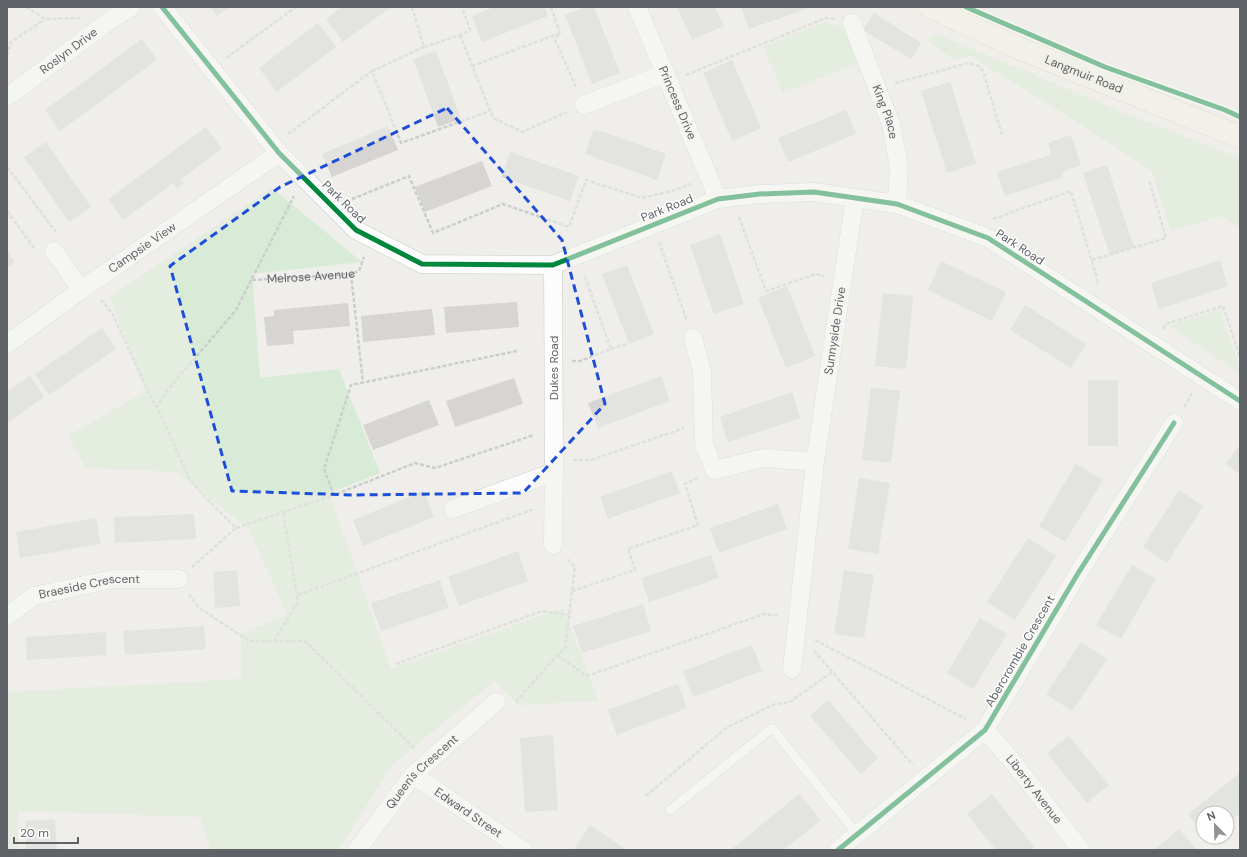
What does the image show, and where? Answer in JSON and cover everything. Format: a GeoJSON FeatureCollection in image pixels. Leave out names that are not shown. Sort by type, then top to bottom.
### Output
{"type":"FeatureCollection","features":[{"type":"Feature","properties":{"kind":"main road","name":"Langmuir Road"},"geometry":{"type":"LineString","coordinates":[[930,7],[1016,47],[1240,137]]}},
{"type":"Feature","properties":{"kind":"street","name":"Roslyn Drive"},"geometry":{"type":"LineString","coordinates":[[7,97],[110,20],[131,7]]}},
{"type":"Feature","properties":{"kind":"street","name":"Park Road"},"geometry":{"type":"LineString","coordinates":[[162,7],[276,149],[356,230],[422,264],[553,265],[725,198],[760,194],[814,192],[897,204],[988,238],[1240,401]]}},
{"type":"Feature","properties":{"kind":"street","name":"Princess Drive"},"geometry":{"type":"LineString","coordinates":[[638,7],[708,178],[725,198]]}},
{"type":"Feature","properties":{"kind":"street","name":"King Place"},"geometry":{"type":"LineString","coordinates":[[852,23],[891,124],[899,166],[897,204]]}},
{"type":"Feature","properties":{"kind":"street"},"geometry":{"type":"LineString","coordinates":[[584,105],[668,78]]}},
{"type":"Feature","properties":{"kind":"street","name":"Campsie View"},"geometry":{"type":"LineString","coordinates":[[7,344],[276,149]]}},
{"type":"Feature","properties":{"kind":"street","name":"Sunnyside Drive"},"geometry":{"type":"LineString","coordinates":[[792,669],[815,462],[855,198]]}},
{"type":"Feature","properties":{"kind":"street"},"geometry":{"type":"LineString","coordinates":[[54,251],[81,290]]}},
{"type":"Feature","properties":{"kind":"street","name":"Dukes Road"},"geometry":{"type":"LineString","coordinates":[[553,265],[553,545]]}},
{"type":"Feature","properties":{"kind":"street"},"geometry":{"type":"LineString","coordinates":[[693,338],[702,371],[704,444],[714,470],[764,458],[815,462]]}},
{"type":"Feature","properties":{"kind":"street","name":"Abercrombie Crescent"},"geometry":{"type":"LineString","coordinates":[[838,850],[986,730],[1077,575],[1174,423]]}},
{"type":"Feature","properties":{"kind":"street"},"geometry":{"type":"LineString","coordinates":[[452,509],[554,466]]}},
{"type":"Feature","properties":{"kind":"street","name":"Braeside Crescent"},"geometry":{"type":"LineString","coordinates":[[7,616],[34,596],[113,579],[179,579]]}},
{"type":"Feature","properties":{"kind":"street","name":"Queen's Crescent"},"geometry":{"type":"LineString","coordinates":[[357,850],[413,775],[496,702]]}},
{"type":"Feature","properties":{"kind":"street","name":"Liberty Avenue"},"geometry":{"type":"LineString","coordinates":[[986,730],[1013,762],[1081,850]]}},
{"type":"Feature","properties":{"kind":"street","name":"Edward Street"},"geometry":{"type":"LineString","coordinates":[[413,775],[523,850]]}},
{"type":"Feature","properties":{"kind":"lane"},"geometry":{"type":"LineString","coordinates":[[670,810],[772,728],[857,834]]}},
{"type":"Feature","properties":{"kind":"path"},"geometry":{"type":"LineString","coordinates":[[26,7],[45,19]]}},
{"type":"Feature","properties":{"kind":"path"},"geometry":{"type":"LineString","coordinates":[[211,68],[296,7]]}},
{"type":"Feature","properties":{"kind":"path"},"geometry":{"type":"LineString","coordinates":[[412,7],[424,47]]}},
{"type":"Feature","properties":{"kind":"path"},"geometry":{"type":"LineString","coordinates":[[276,149],[372,71],[424,47],[460,35],[470,30],[462,7]]}},
{"type":"Feature","properties":{"kind":"path"},"geometry":{"type":"LineString","coordinates":[[552,7],[560,33]]}},
{"type":"Feature","properties":{"kind":"path"},"geometry":{"type":"LineString","coordinates":[[7,56],[11,42],[45,19],[97,17],[110,20]]}},
{"type":"Feature","properties":{"kind":"path"},"geometry":{"type":"LineString","coordinates":[[668,78],[826,18],[852,23]]}},
{"type":"Feature","properties":{"kind":"path"},"geometry":{"type":"LineString","coordinates":[[460,35],[492,118],[522,132],[584,105],[555,40],[560,33]]}},
{"type":"Feature","properties":{"kind":"path"},"geometry":{"type":"LineString","coordinates":[[472,66],[560,33]]}},
{"type":"Feature","properties":{"kind":"path"},"geometry":{"type":"LineString","coordinates":[[877,87],[969,63],[979,66],[983,71],[1002,135]]}},
{"type":"Feature","properties":{"kind":"path"},"geometry":{"type":"LineString","coordinates":[[372,71],[401,144],[490,111]]}},
{"type":"Feature","properties":{"kind":"path"},"geometry":{"type":"LineString","coordinates":[[7,167],[65,243],[42,258],[7,211]]}},
{"type":"Feature","properties":{"kind":"path"},"geometry":{"type":"LineString","coordinates":[[334,207],[409,176],[433,233],[503,204],[568,227],[586,180],[642,198],[675,190],[708,178]]}},
{"type":"Feature","properties":{"kind":"path"},"geometry":{"type":"LineString","coordinates":[[158,407],[166,392],[236,310],[285,217],[303,177]]}},
{"type":"Feature","properties":{"kind":"path"},"geometry":{"type":"LineString","coordinates":[[1092,260],[1166,238],[1149,180]]}},
{"type":"Feature","properties":{"kind":"path"},"geometry":{"type":"LineString","coordinates":[[972,232],[995,218],[1071,191],[1098,282],[1087,302]]}},
{"type":"Feature","properties":{"kind":"path"},"geometry":{"type":"LineString","coordinates":[[725,198],[766,291],[816,274],[843,279]]}},
{"type":"Feature","properties":{"kind":"path"},"geometry":{"type":"LineString","coordinates":[[653,225],[693,338]]}},
{"type":"Feature","properties":{"kind":"path"},"geometry":{"type":"LineString","coordinates":[[577,255],[611,349]]}},
{"type":"Feature","properties":{"kind":"path"},"geometry":{"type":"LineString","coordinates":[[351,274],[363,382]]}},
{"type":"Feature","properties":{"kind":"path"},"geometry":{"type":"LineString","coordinates":[[1152,344],[1166,324],[1223,306],[1240,357]]}},
{"type":"Feature","properties":{"kind":"path"},"geometry":{"type":"LineString","coordinates":[[113,315],[152,400],[158,407],[189,478],[203,495],[236,528]]}},
{"type":"Feature","properties":{"kind":"path"},"geometry":{"type":"LineString","coordinates":[[554,360],[580,361],[627,344]]}},
{"type":"Feature","properties":{"kind":"path"},"geometry":{"type":"LineString","coordinates":[[334,495],[324,469],[351,385],[517,351]]}},
{"type":"Feature","properties":{"kind":"path"},"geometry":{"type":"LineString","coordinates":[[1174,423],[1202,377]]}},
{"type":"Feature","properties":{"kind":"path"},"geometry":{"type":"LineString","coordinates":[[554,466],[591,460],[704,422]]}},
{"type":"Feature","properties":{"kind":"path"},"geometry":{"type":"LineString","coordinates":[[428,762],[305,641],[249,641],[198,607],[179,579],[236,528],[334,495],[415,463],[435,468],[554,428]]}},
{"type":"Feature","properties":{"kind":"path"},"geometry":{"type":"LineString","coordinates":[[572,591],[635,570],[628,549],[698,525],[685,484],[714,470]]}},
{"type":"Feature","properties":{"kind":"path"},"geometry":{"type":"LineString","coordinates":[[298,595],[554,501]]}},
{"type":"Feature","properties":{"kind":"path"},"geometry":{"type":"LineString","coordinates":[[274,642],[298,602],[283,512]]}},
{"type":"Feature","properties":{"kind":"path"},"geometry":{"type":"LineString","coordinates":[[496,702],[514,704],[557,655],[565,649],[575,567],[553,545]]}},
{"type":"Feature","properties":{"kind":"path"},"geometry":{"type":"LineString","coordinates":[[396,664],[542,611],[569,615]]}},
{"type":"Feature","properties":{"kind":"path"},"geometry":{"type":"LineString","coordinates":[[557,655],[587,676],[764,614],[797,625],[986,730]]}},
{"type":"Feature","properties":{"kind":"path"},"geometry":{"type":"LineString","coordinates":[[797,625],[832,672],[925,779]]}},
{"type":"Feature","properties":{"kind":"path"},"geometry":{"type":"LineString","coordinates":[[646,796],[726,728],[775,704],[790,702],[832,672]]}},
{"type":"Feature","properties":{"kind":"highlighted area"},"geometry":{"type":"Polygon","coordinates":[[[447,108],[562,240],[605,404],[523,493],[353,495],[232,491],[170,266],[280,187],[447,108]]]}},
{"type":"Feature","properties":{"kind":"green space"},"geometry":{"type":"Polygon","coordinates":[[[825,22],[843,27],[860,62],[783,93],[763,47],[825,22]]]}},
{"type":"Feature","properties":{"kind":"green space"},"geometry":{"type":"Polygon","coordinates":[[[937,34],[1122,112],[1240,158],[1240,228],[1221,216],[1171,231],[1152,171],[1050,105],[970,56],[954,60],[927,40],[937,34]]]}},
{"type":"Feature","properties":{"kind":"green space"},"geometry":{"type":"Polygon","coordinates":[[[272,188],[362,262],[252,274],[260,378],[339,369],[380,473],[329,493],[391,669],[563,608],[599,701],[518,705],[494,681],[390,767],[339,850],[211,850],[200,817],[18,811],[18,850],[7,850],[7,692],[241,679],[241,633],[287,615],[249,529],[176,472],[86,468],[68,436],[145,392],[110,297],[272,188]]]}},
{"type":"Feature","properties":{"kind":"green space"},"geometry":{"type":"Polygon","coordinates":[[[1220,309],[1240,370],[1240,373],[1169,326],[1220,309]]]}},
{"type":"Feature","properties":{"kind":"building"},"geometry":{"type":"Polygon","coordinates":[[[210,7],[229,7],[217,16],[210,7]]]}},
{"type":"Feature","properties":{"kind":"building"},"geometry":{"type":"Polygon","coordinates":[[[342,7],[391,7],[343,42],[326,19],[342,7]]]}},
{"type":"Feature","properties":{"kind":"building"},"geometry":{"type":"Polygon","coordinates":[[[494,7],[545,7],[548,16],[482,42],[472,16],[494,7]]]}},
{"type":"Feature","properties":{"kind":"building"},"geometry":{"type":"Polygon","coordinates":[[[586,7],[594,7],[620,73],[592,84],[565,15],[586,7]]]}},
{"type":"Feature","properties":{"kind":"building"},"geometry":{"type":"Polygon","coordinates":[[[677,7],[715,7],[724,26],[692,40],[677,7]]]}},
{"type":"Feature","properties":{"kind":"building"},"geometry":{"type":"Polygon","coordinates":[[[741,7],[812,7],[749,29],[741,7]]]}},
{"type":"Feature","properties":{"kind":"building"},"geometry":{"type":"Polygon","coordinates":[[[874,13],[921,43],[911,59],[863,30],[874,13]]]}},
{"type":"Feature","properties":{"kind":"building"},"geometry":{"type":"Polygon","coordinates":[[[318,23],[336,47],[277,92],[259,68],[318,23]]]}},
{"type":"Feature","properties":{"kind":"building"},"geometry":{"type":"Polygon","coordinates":[[[142,39],[157,60],[60,131],[45,110],[142,39]]]}},
{"type":"Feature","properties":{"kind":"building"},"geometry":{"type":"Polygon","coordinates":[[[436,51],[461,119],[438,127],[413,59],[436,51]]]}},
{"type":"Feature","properties":{"kind":"building"},"geometry":{"type":"Polygon","coordinates":[[[732,60],[761,128],[732,141],[703,73],[732,60]]]}},
{"type":"Feature","properties":{"kind":"building"},"geometry":{"type":"Polygon","coordinates":[[[950,82],[976,164],[947,173],[921,91],[950,82]]]}},
{"type":"Feature","properties":{"kind":"building"},"geometry":{"type":"Polygon","coordinates":[[[846,110],[856,134],[788,162],[778,138],[846,110]]]}},
{"type":"Feature","properties":{"kind":"building"},"geometry":{"type":"Polygon","coordinates":[[[388,126],[398,150],[332,177],[322,154],[388,126]]]}},
{"type":"Feature","properties":{"kind":"building"},"geometry":{"type":"Polygon","coordinates":[[[206,127],[222,149],[181,179],[184,183],[177,188],[173,183],[123,220],[108,199],[206,127]]]}},
{"type":"Feature","properties":{"kind":"building"},"geometry":{"type":"Polygon","coordinates":[[[594,129],[666,154],[657,180],[585,154],[594,129]]]}},
{"type":"Feature","properties":{"kind":"building"},"geometry":{"type":"Polygon","coordinates":[[[1071,135],[1081,165],[1062,172],[1063,177],[1005,196],[997,172],[1051,155],[1048,143],[1071,135]]]}},
{"type":"Feature","properties":{"kind":"building"},"geometry":{"type":"Polygon","coordinates":[[[46,142],[91,207],[69,222],[24,157],[46,142]]]}},
{"type":"Feature","properties":{"kind":"building"},"geometry":{"type":"Polygon","coordinates":[[[510,152],[579,176],[570,201],[502,177],[510,152]]]}},
{"type":"Feature","properties":{"kind":"building"},"geometry":{"type":"Polygon","coordinates":[[[482,161],[492,186],[425,212],[415,187],[482,161]]]}},
{"type":"Feature","properties":{"kind":"building"},"geometry":{"type":"Polygon","coordinates":[[[1107,165],[1134,247],[1110,255],[1083,173],[1107,165]]]}},
{"type":"Feature","properties":{"kind":"building"},"geometry":{"type":"Polygon","coordinates":[[[720,234],[744,304],[714,314],[690,245],[720,234]]]}},
{"type":"Feature","properties":{"kind":"building"},"geometry":{"type":"Polygon","coordinates":[[[7,251],[15,262],[7,267],[7,251]]]}},
{"type":"Feature","properties":{"kind":"building"},"geometry":{"type":"Polygon","coordinates":[[[1220,260],[1228,286],[1159,309],[1151,283],[1220,260]]]}},
{"type":"Feature","properties":{"kind":"building"},"geometry":{"type":"Polygon","coordinates":[[[941,261],[1006,292],[992,321],[928,290],[941,261]]]}},
{"type":"Feature","properties":{"kind":"building"},"geometry":{"type":"Polygon","coordinates":[[[627,265],[654,334],[629,344],[602,274],[627,265]]]}},
{"type":"Feature","properties":{"kind":"building"},"geometry":{"type":"Polygon","coordinates":[[[787,286],[815,356],[786,368],[758,298],[787,286]]]}},
{"type":"Feature","properties":{"kind":"building"},"geometry":{"type":"Polygon","coordinates":[[[883,293],[913,296],[906,369],[875,366],[883,293]]]}},
{"type":"Feature","properties":{"kind":"building"},"geometry":{"type":"Polygon","coordinates":[[[517,302],[519,327],[446,333],[444,307],[517,302]]]}},
{"type":"Feature","properties":{"kind":"building"},"geometry":{"type":"Polygon","coordinates":[[[348,303],[350,326],[293,331],[294,344],[267,346],[264,317],[274,316],[274,310],[348,303]]]}},
{"type":"Feature","properties":{"kind":"building"},"geometry":{"type":"Polygon","coordinates":[[[1025,305],[1086,344],[1071,368],[1010,330],[1025,305]]]}},
{"type":"Feature","properties":{"kind":"building"},"geometry":{"type":"Polygon","coordinates":[[[432,309],[435,335],[363,342],[361,316],[432,309]]]}},
{"type":"Feature","properties":{"kind":"building"},"geometry":{"type":"Polygon","coordinates":[[[102,328],[116,349],[49,395],[35,374],[102,328]]]}},
{"type":"Feature","properties":{"kind":"building"},"geometry":{"type":"Polygon","coordinates":[[[30,376],[44,397],[7,423],[7,391],[30,376]]]}},
{"type":"Feature","properties":{"kind":"building"},"geometry":{"type":"Polygon","coordinates":[[[661,376],[670,401],[598,428],[588,403],[661,376]]]}},
{"type":"Feature","properties":{"kind":"building"},"geometry":{"type":"Polygon","coordinates":[[[514,378],[523,404],[455,427],[446,401],[514,378]]]}},
{"type":"Feature","properties":{"kind":"building"},"geometry":{"type":"Polygon","coordinates":[[[1088,380],[1118,380],[1118,446],[1088,446],[1088,380]]]}},
{"type":"Feature","properties":{"kind":"building"},"geometry":{"type":"Polygon","coordinates":[[[871,387],[900,391],[891,463],[862,460],[871,387]]]}},
{"type":"Feature","properties":{"kind":"building"},"geometry":{"type":"Polygon","coordinates":[[[792,392],[800,418],[728,442],[720,417],[792,392]]]}},
{"type":"Feature","properties":{"kind":"building"},"geometry":{"type":"Polygon","coordinates":[[[429,400],[439,425],[373,450],[363,425],[429,400]]]}},
{"type":"Feature","properties":{"kind":"building"},"geometry":{"type":"Polygon","coordinates":[[[1240,444],[1240,474],[1226,464],[1240,444]]]}},
{"type":"Feature","properties":{"kind":"building"},"geometry":{"type":"Polygon","coordinates":[[[1076,464],[1103,480],[1065,542],[1039,526],[1076,464]]]}},
{"type":"Feature","properties":{"kind":"building"},"geometry":{"type":"Polygon","coordinates":[[[672,471],[680,493],[608,519],[600,497],[672,471]]]}},
{"type":"Feature","properties":{"kind":"building"},"geometry":{"type":"Polygon","coordinates":[[[859,478],[890,483],[878,554],[848,549],[859,478]]]}},
{"type":"Feature","properties":{"kind":"building"},"geometry":{"type":"Polygon","coordinates":[[[1179,490],[1203,506],[1167,563],[1143,547],[1179,490]]]}},
{"type":"Feature","properties":{"kind":"building"},"geometry":{"type":"Polygon","coordinates":[[[424,491],[434,517],[363,546],[353,520],[424,491]]]}},
{"type":"Feature","properties":{"kind":"building"},"geometry":{"type":"Polygon","coordinates":[[[778,504],[787,529],[719,553],[710,528],[778,504]]]}},
{"type":"Feature","properties":{"kind":"building"},"geometry":{"type":"Polygon","coordinates":[[[194,514],[196,539],[115,543],[114,517],[194,514]]]}},
{"type":"Feature","properties":{"kind":"building"},"geometry":{"type":"Polygon","coordinates":[[[96,518],[101,544],[20,558],[16,532],[96,518]]]}},
{"type":"Feature","properties":{"kind":"building"},"geometry":{"type":"Polygon","coordinates":[[[1028,538],[1056,556],[1015,620],[987,602],[1028,538]]]}},
{"type":"Feature","properties":{"kind":"building"},"geometry":{"type":"Polygon","coordinates":[[[518,551],[528,581],[459,606],[448,577],[518,551]]]}},
{"type":"Feature","properties":{"kind":"building"},"geometry":{"type":"Polygon","coordinates":[[[711,555],[719,578],[649,602],[641,578],[711,555]]]}},
{"type":"Feature","properties":{"kind":"building"},"geometry":{"type":"Polygon","coordinates":[[[1132,565],[1156,579],[1121,639],[1096,625],[1132,565]]]}},
{"type":"Feature","properties":{"kind":"building"},"geometry":{"type":"Polygon","coordinates":[[[237,570],[240,606],[215,608],[213,572],[237,570]]]}},
{"type":"Feature","properties":{"kind":"building"},"geometry":{"type":"Polygon","coordinates":[[[844,570],[874,575],[864,638],[834,634],[844,570]]]}},
{"type":"Feature","properties":{"kind":"building"},"geometry":{"type":"Polygon","coordinates":[[[440,580],[449,608],[381,631],[371,603],[440,580]]]}},
{"type":"Feature","properties":{"kind":"building"},"geometry":{"type":"Polygon","coordinates":[[[643,604],[651,631],[582,653],[573,626],[643,604]]]}},
{"type":"Feature","properties":{"kind":"building"},"geometry":{"type":"Polygon","coordinates":[[[980,618],[1007,634],[973,689],[947,673],[980,618]]]}},
{"type":"Feature","properties":{"kind":"building"},"geometry":{"type":"Polygon","coordinates":[[[204,626],[206,649],[125,655],[123,631],[204,626]]]}},
{"type":"Feature","properties":{"kind":"building"},"geometry":{"type":"Polygon","coordinates":[[[106,632],[107,655],[27,660],[26,637],[106,632]]]}},
{"type":"Feature","properties":{"kind":"building"},"geometry":{"type":"Polygon","coordinates":[[[1081,642],[1107,659],[1072,711],[1046,694],[1081,642]]]}},
{"type":"Feature","properties":{"kind":"building"},"geometry":{"type":"Polygon","coordinates":[[[752,645],[762,671],[693,697],[683,671],[752,645]]]}},
{"type":"Feature","properties":{"kind":"building"},"geometry":{"type":"Polygon","coordinates":[[[678,684],[687,708],[617,735],[608,710],[678,684]]]}},
{"type":"Feature","properties":{"kind":"building"},"geometry":{"type":"Polygon","coordinates":[[[828,700],[878,758],[861,774],[810,716],[828,700]]]}},
{"type":"Feature","properties":{"kind":"building"},"geometry":{"type":"Polygon","coordinates":[[[553,735],[558,810],[525,812],[520,738],[553,735]]]}},
{"type":"Feature","properties":{"kind":"building"},"geometry":{"type":"Polygon","coordinates":[[[1069,736],[1109,785],[1087,803],[1047,753],[1069,736]]]}},
{"type":"Feature","properties":{"kind":"building"},"geometry":{"type":"Polygon","coordinates":[[[1240,773],[1240,813],[1235,817],[1235,805],[1199,805],[1240,773]]]}},
{"type":"Feature","properties":{"kind":"building"},"geometry":{"type":"Polygon","coordinates":[[[799,794],[821,820],[784,850],[732,849],[799,794]]]}},
{"type":"Feature","properties":{"kind":"building"},"geometry":{"type":"Polygon","coordinates":[[[992,794],[1034,847],[1029,850],[996,850],[967,814],[992,794]]]}},
{"type":"Feature","properties":{"kind":"building"},"geometry":{"type":"Polygon","coordinates":[[[1195,808],[1195,823],[1188,814],[1195,808]]]}},
{"type":"Feature","properties":{"kind":"building"},"geometry":{"type":"Polygon","coordinates":[[[55,819],[57,850],[26,850],[25,821],[55,819]]]}},
{"type":"Feature","properties":{"kind":"building"},"geometry":{"type":"Polygon","coordinates":[[[590,825],[627,850],[573,850],[590,825]]]}},
{"type":"Feature","properties":{"kind":"building"},"geometry":{"type":"Polygon","coordinates":[[[1179,829],[1197,850],[1154,850],[1179,829]]]}},
{"type":"Feature","properties":{"kind":"cycle path"},"geometry":{"type":"LineString","coordinates":[[162,7],[279,153],[356,230],[422,264],[553,265],[718,199],[760,194],[814,192],[897,204],[988,238],[1240,401]]}},
{"type":"Feature","properties":{"kind":"cycle path"},"geometry":{"type":"LineString","coordinates":[[966,7],[1105,67],[1225,110],[1240,117]]}},
{"type":"Feature","properties":{"kind":"cycle path"},"geometry":{"type":"LineString","coordinates":[[838,850],[985,730],[1077,575],[1174,423]]}}]}
